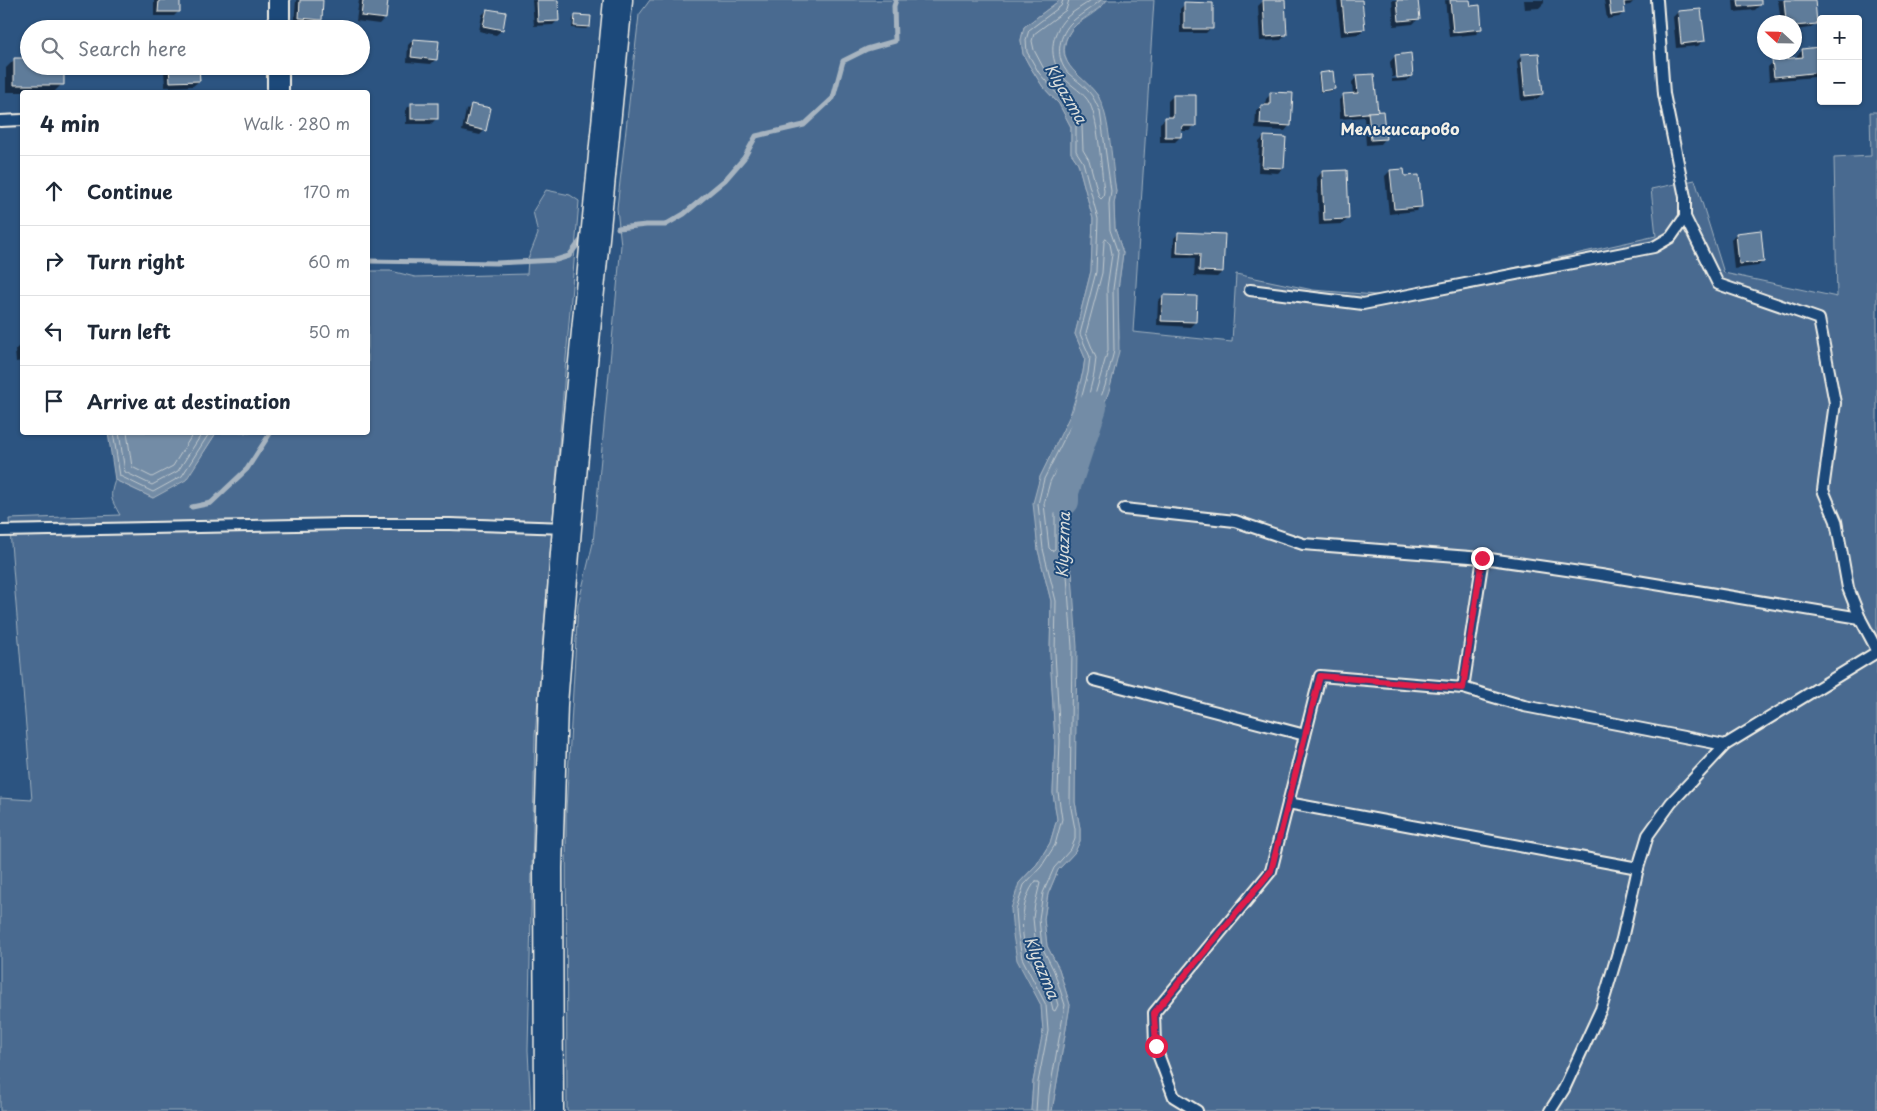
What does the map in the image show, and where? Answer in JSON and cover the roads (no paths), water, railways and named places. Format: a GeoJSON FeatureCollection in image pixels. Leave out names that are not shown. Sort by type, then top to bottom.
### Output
{"type":"FeatureCollection","features":[{"type":"Feature","properties":{"kind":"street"},"geometry":{"type":"LineString","coordinates":[[279,0],[279,20]]}},
{"type":"Feature","properties":{"kind":"street"},"geometry":{"type":"LineString","coordinates":[[549,1111],[548,868],[553,704],[567,528],[618,0]]}},
{"type":"Feature","properties":{"kind":"street"},"geometry":{"type":"LineString","coordinates":[[278,75],[278,90]]}},
{"type":"Feature","properties":{"kind":"lane"},"geometry":{"type":"LineString","coordinates":[[1550,1111],[1564,1089],[1601,1009],[1622,939],[1638,868],[1648,835],[1671,803],[1725,745],[1877,651],[1860,618],[1848,588],[1836,521],[1823,490],[1835,403],[1819,319],[1718,284],[1685,217],[1685,197],[1664,94],[1657,0]]}},
{"type":"Feature","properties":{"kind":"lane"},"geometry":{"type":"LineString","coordinates":[[0,121],[20,120]]}},
{"type":"Feature","properties":{"kind":"lane"},"geometry":{"type":"LineString","coordinates":[[1250,290],[1363,304],[1654,247],[1671,237],[1685,217]]}},
{"type":"Feature","properties":{"kind":"lane"},"geometry":{"type":"LineString","coordinates":[[1124,509],[1235,521],[1303,544],[1482,558],[1601,575],[1860,618]]}},
{"type":"Feature","properties":{"kind":"lane"},"geometry":{"type":"LineString","coordinates":[[0,531],[345,524],[450,524],[567,528]]}},
{"type":"Feature","properties":{"kind":"lane"},"geometry":{"type":"LineString","coordinates":[[1463,688],[1482,558]]}},
{"type":"Feature","properties":{"kind":"lane"},"geometry":{"type":"LineString","coordinates":[[1197,1111],[1174,1097],[1156,1046],[1154,1013],[1271,871],[1320,676],[1463,688],[1524,706],[1725,745]]}},
{"type":"Feature","properties":{"kind":"lane"},"geometry":{"type":"LineString","coordinates":[[1094,680],[1305,735]]}},
{"type":"Feature","properties":{"kind":"lane"},"geometry":{"type":"LineString","coordinates":[[1288,803],[1638,868]]}},
{"type":"Feature","properties":{"kind":"water"},"geometry":{"type":"Polygon","coordinates":[[[1060,0],[1107,0],[1072,29],[1064,46],[1064,55],[1073,70],[1094,90],[1103,106],[1116,191],[1114,204],[1115,229],[1123,253],[1118,289],[1119,351],[1110,388],[1101,413],[1080,443],[1075,455],[1067,503],[1066,553],[1072,574],[1077,647],[1075,802],[1080,828],[1080,841],[1075,852],[1058,870],[1048,894],[1044,919],[1047,946],[1059,969],[1070,1005],[1052,1111],[1031,1111],[1033,1082],[1043,1031],[1041,1005],[1017,960],[1011,909],[1019,883],[1037,864],[1050,843],[1057,819],[1053,793],[1055,741],[1050,653],[1051,601],[1038,550],[1033,503],[1040,477],[1073,409],[1083,372],[1085,358],[1075,334],[1091,271],[1093,219],[1078,163],[1071,153],[1071,127],[1059,104],[1043,87],[1023,54],[1021,40],[1024,27],[1060,0]]]}},
{"type":"Feature","properties":{"kind":"water"},"geometry":{"type":"Polygon","coordinates":[[[108,435],[215,435],[186,480],[153,498],[115,480],[108,435]]]}},
{"type":"Feature","properties":{"kind":"waterway"},"geometry":{"type":"LineString","coordinates":[[618,228],[665,225],[684,214],[725,180],[744,158],[756,136],[804,125],[833,98],[843,61],[867,49],[895,41],[894,6],[896,0]]}},
{"type":"Feature","properties":{"kind":"waterway"},"geometry":{"type":"LineString","coordinates":[[370,261],[496,263],[556,260],[569,256],[582,236]]}},
{"type":"Feature","properties":{"kind":"waterway","name":"Klyazma"},"geometry":{"type":"LineString","coordinates":[[1064,501],[1064,492],[1092,407]]}},
{"type":"Feature","properties":{"kind":"waterway"},"geometry":{"type":"LineString","coordinates":[[192,507],[211,503],[247,469],[269,435]]}},
{"type":"Feature","properties":{"kind":"district","name":"Мелькисарово"},"geometry":{"type":"Point","coordinates":[1400,128]}}]}
